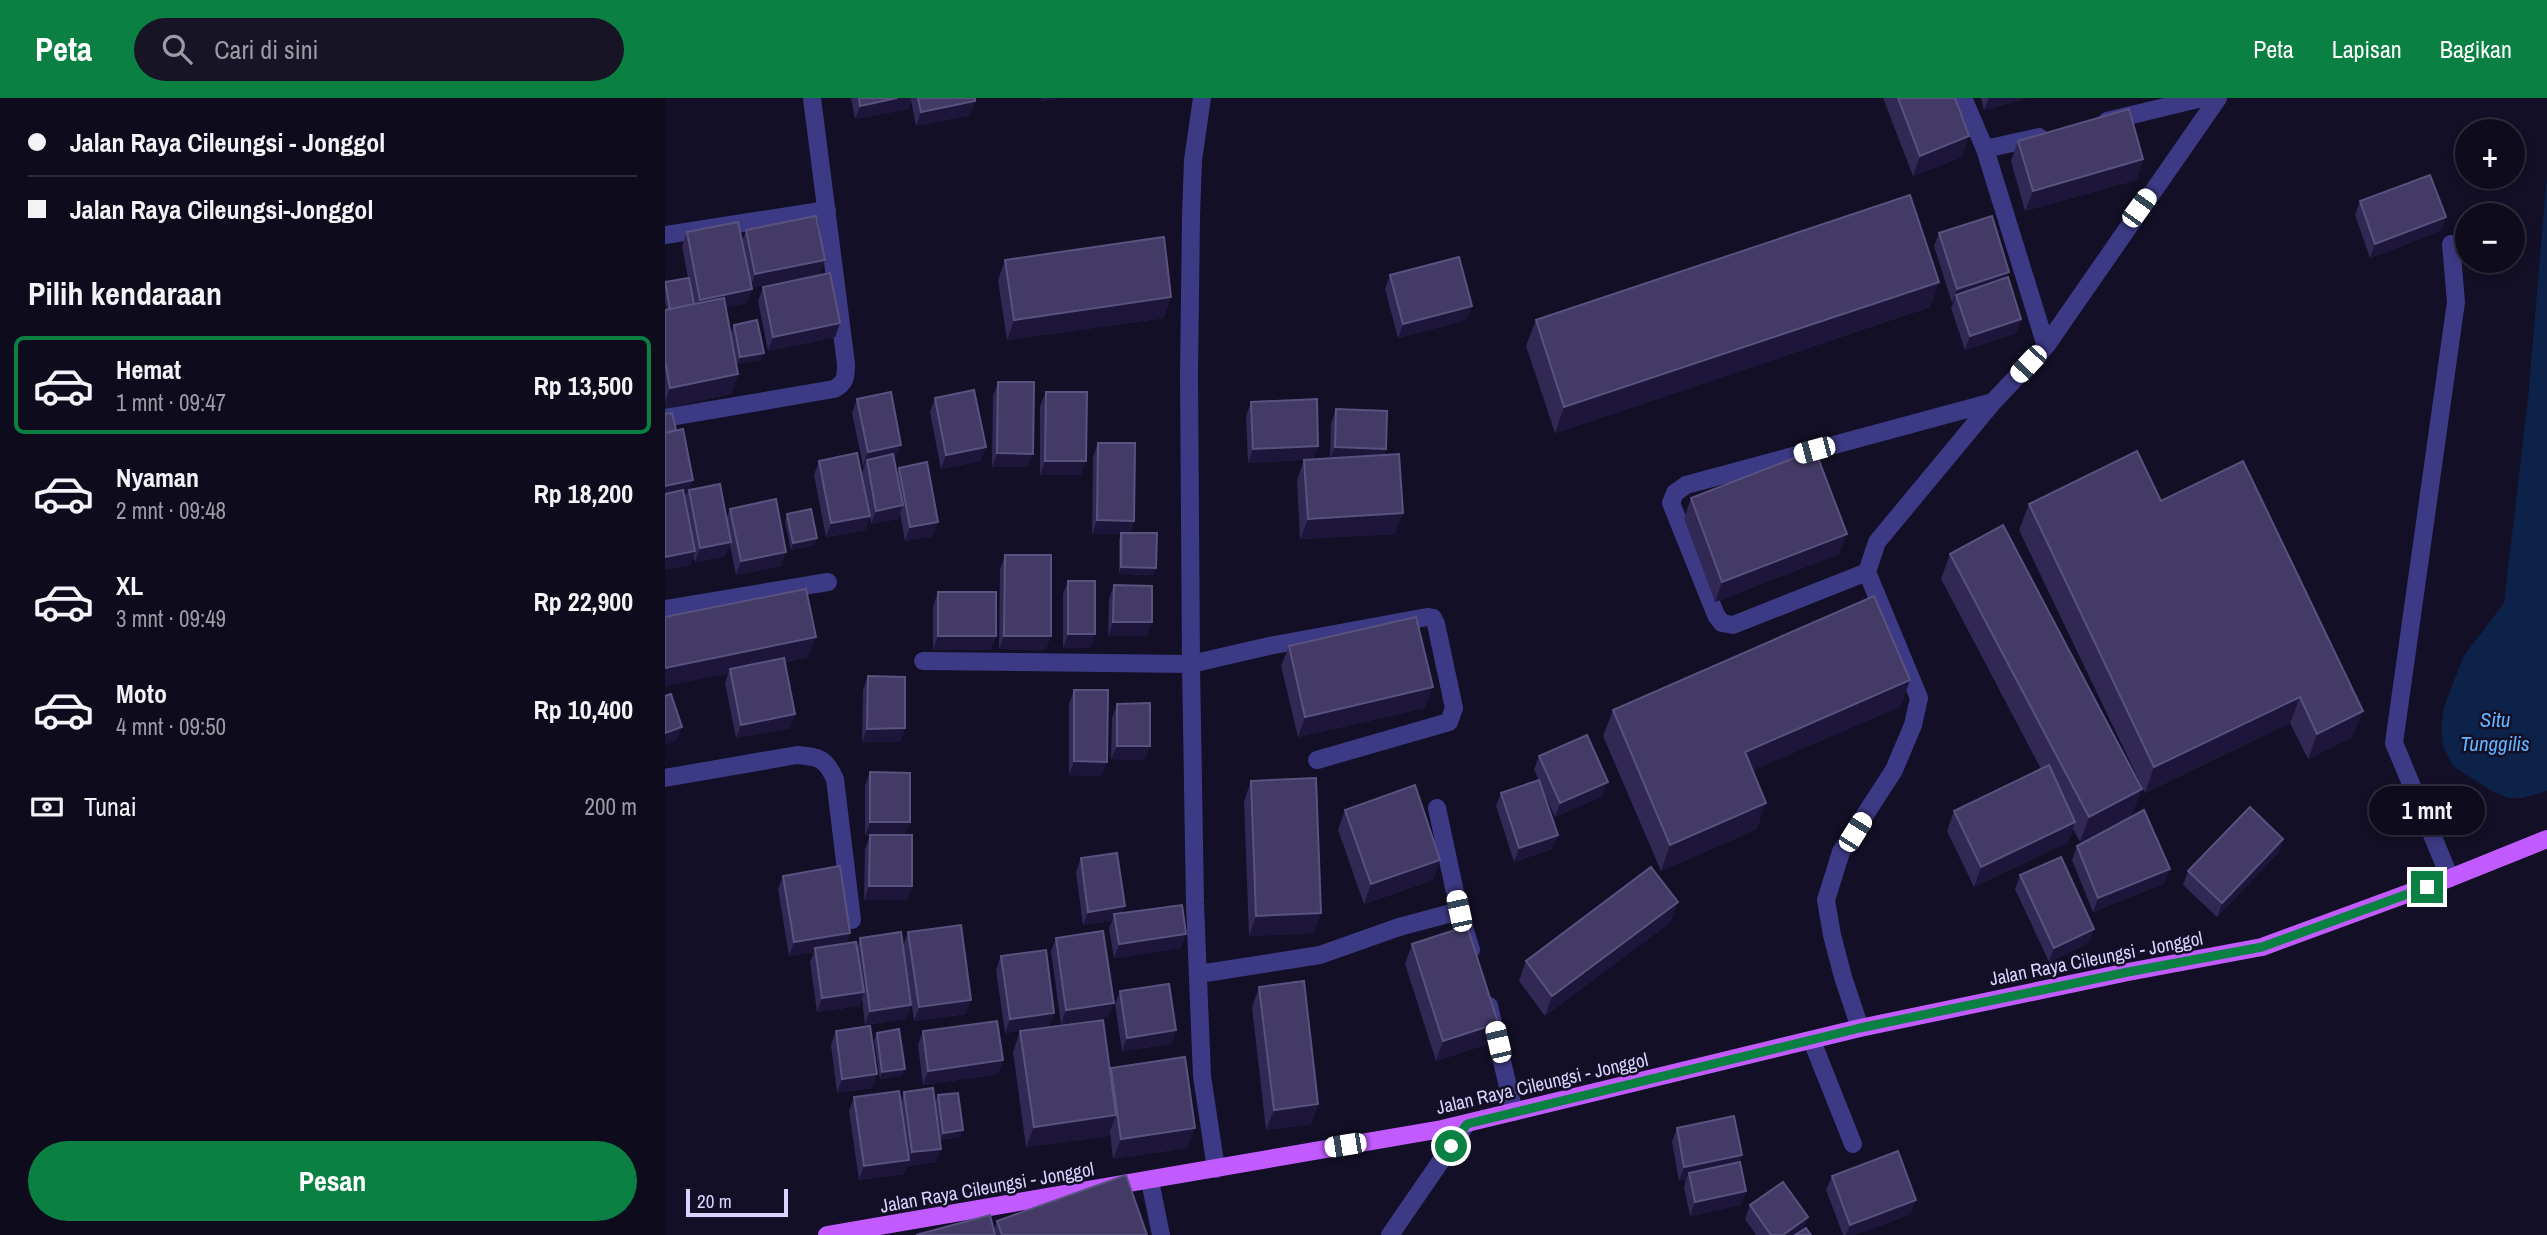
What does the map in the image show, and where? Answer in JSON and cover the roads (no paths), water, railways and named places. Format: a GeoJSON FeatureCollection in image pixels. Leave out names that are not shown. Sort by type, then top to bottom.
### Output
{"type":"FeatureCollection","features":[{"type":"Feature","properties":{"kind":"main road","name":"Jalan Raya Cileungsi - Jonggol"},"geometry":{"type":"LineString","coordinates":[[827,1235],[1467,1124],[1860,1028],[2262,947],[2451,878],[2547,839]]}},
{"type":"Feature","properties":{"kind":"street"},"geometry":{"type":"LineString","coordinates":[[665,418],[834,389],[846,379],[812,98]]}},
{"type":"Feature","properties":{"kind":"street"},"geometry":{"type":"LineString","coordinates":[[1202,98],[1193,160],[1191,217],[1188,374],[1191,664],[1195,904],[1202,1076],[1216,1169]]}},
{"type":"Feature","properties":{"kind":"street"},"geometry":{"type":"LineString","coordinates":[[1963,98],[1985,149],[2046,346]]}},
{"type":"Feature","properties":{"kind":"street"},"geometry":{"type":"LineString","coordinates":[[2094,124],[2202,98]]}},
{"type":"Feature","properties":{"kind":"street"},"geometry":{"type":"LineString","coordinates":[[1860,1028],[1843,977],[1826,900],[1841,852],[1894,770],[1913,725],[1919,698],[1867,572],[1877,542],[1993,402],[2046,346],[2218,98]]}},
{"type":"Feature","properties":{"kind":"street"},"geometry":{"type":"LineString","coordinates":[[1985,149],[2053,133]]}},
{"type":"Feature","properties":{"kind":"street"},"geometry":{"type":"LineString","coordinates":[[665,235],[827,210]]}},
{"type":"Feature","properties":{"kind":"street"},"geometry":{"type":"LineString","coordinates":[[2451,244],[2456,302],[2394,743],[2451,878]]}},
{"type":"Feature","properties":{"kind":"street"},"geometry":{"type":"LineString","coordinates":[[1867,572],[1733,625],[1723,623],[1716,615],[1671,503],[1675,492],[1686,485],[1993,402]]}},
{"type":"Feature","properties":{"kind":"street"},"geometry":{"type":"LineString","coordinates":[[665,609],[828,582]]}},
{"type":"Feature","properties":{"kind":"street"},"geometry":{"type":"LineString","coordinates":[[923,660],[1191,664],[1315,637],[1433,618],[1454,708],[1449,722],[1317,760]]}},
{"type":"Feature","properties":{"kind":"street"},"geometry":{"type":"LineString","coordinates":[[665,778],[797,755],[815,757],[827,763],[835,779],[852,920]]}},
{"type":"Feature","properties":{"kind":"street"},"geometry":{"type":"LineString","coordinates":[[1437,808],[1459,911],[1478,971]]}},
{"type":"Feature","properties":{"kind":"street"},"geometry":{"type":"LineString","coordinates":[[1199,974],[1321,955],[1399,927],[1459,911]]}},
{"type":"Feature","properties":{"kind":"street"},"geometry":{"type":"LineString","coordinates":[[1485,995],[1514,1112]]}},
{"type":"Feature","properties":{"kind":"street"},"geometry":{"type":"LineString","coordinates":[[1812,1041],[1853,1144]]}},
{"type":"Feature","properties":{"kind":"street"},"geometry":{"type":"LineString","coordinates":[[1390,1235],[1467,1124]]}},
{"type":"Feature","properties":{"kind":"street"},"geometry":{"type":"LineString","coordinates":[[1150,1181],[1161,1235]]}},
{"type":"Feature","properties":{"kind":"water","name":"Situ Tunggilis"},"geometry":{"type":"Polygon","coordinates":[[[2547,174],[2547,791],[2522,798],[2508,798],[2490,790],[2453,766],[2443,747],[2441,728],[2444,707],[2463,657],[2504,603],[2528,399],[2547,174]]]}}]}
